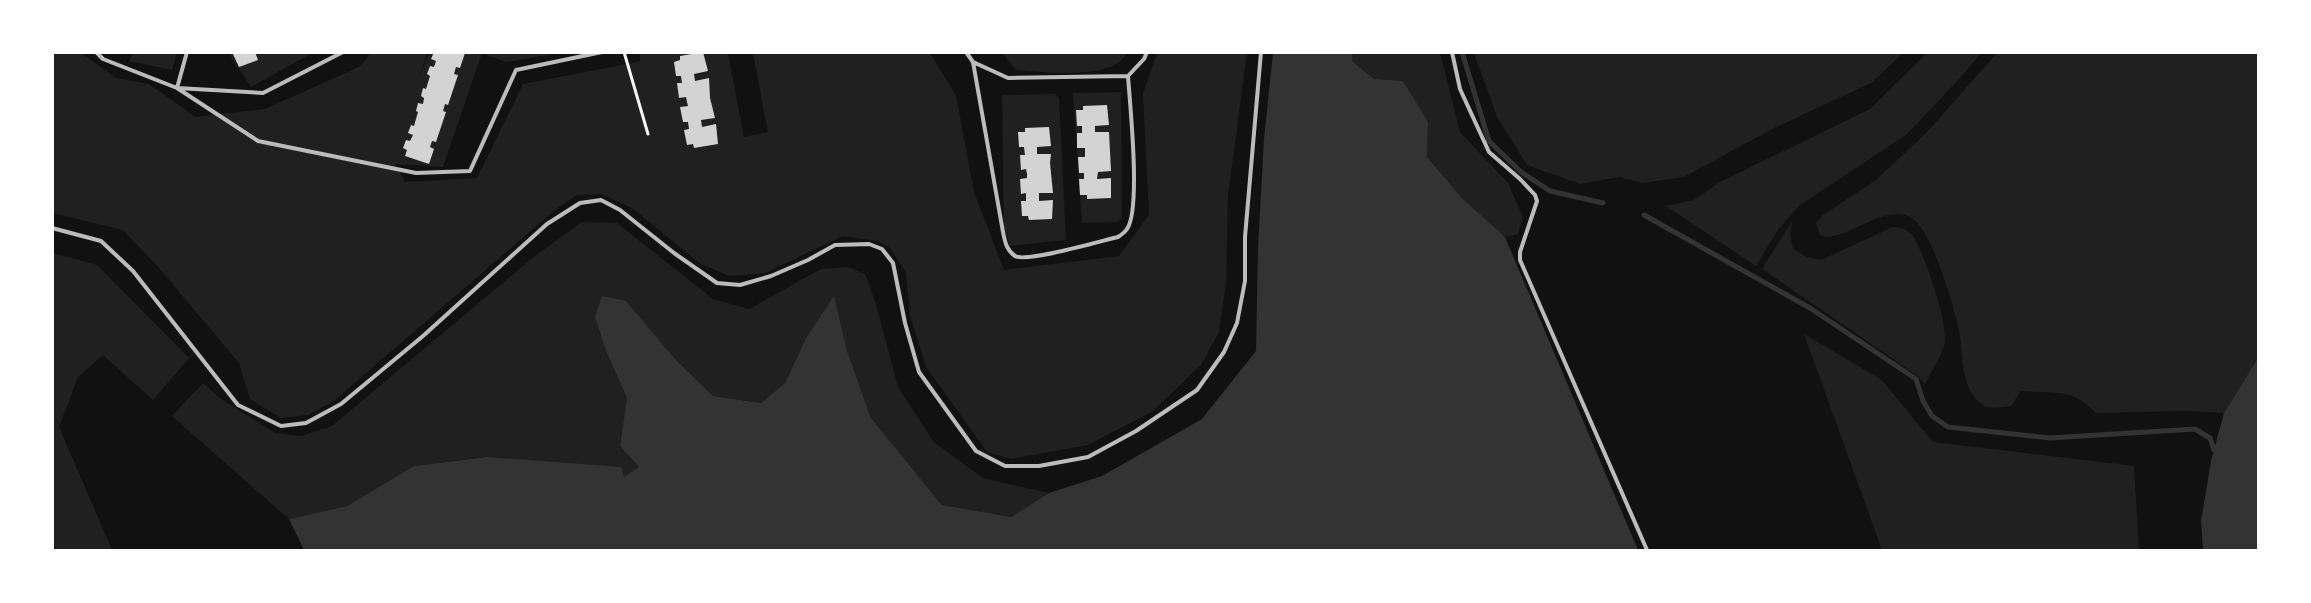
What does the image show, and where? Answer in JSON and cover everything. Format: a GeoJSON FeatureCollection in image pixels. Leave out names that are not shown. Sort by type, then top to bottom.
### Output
{"type":"FeatureCollection","features":[{"type":"Feature","properties":{"kind":"lane"},"geometry":{"type":"LineString","coordinates":[[96,52],[104,60],[177,88],[258,141],[416,173],[470,171],[516,70],[602,52]]}},
{"type":"Feature","properties":{"kind":"lane"},"geometry":{"type":"LineString","coordinates":[[177,88],[187,52]]}},
{"type":"Feature","properties":{"kind":"lane"},"geometry":{"type":"LineString","coordinates":[[177,88],[263,93],[343,52]]}},
{"type":"Feature","properties":{"kind":"lane"},"geometry":{"type":"LineString","coordinates":[[966,52],[973,62],[1003,232],[1008,250],[1016,257],[1032,258],[1118,237],[1127,229],[1134,194],[1128,76]]}},
{"type":"Feature","properties":{"kind":"lane"},"geometry":{"type":"LineString","coordinates":[[973,62],[1008,78],[1128,76],[1144,60],[1147,52]]}},
{"type":"Feature","properties":{"kind":"lane"},"geometry":{"type":"LineString","coordinates":[[52,228],[101,241],[132,271],[238,405],[282,426],[306,423],[341,404],[422,336],[547,224],[580,203],[601,200],[620,210],[674,253],[717,283],[740,285],[778,273],[808,260],[835,245],[870,244],[882,249],[892,263],[905,323],[919,372],[976,451],[1005,466],[1039,466],[1088,457],[1136,431],[1197,390],[1224,352],[1237,323],[1245,282],[1245,237],[1261,52]]}},
{"type":"Feature","properties":{"kind":"lane"},"geometry":{"type":"LineString","coordinates":[[1452,52],[1460,89],[1489,152],[1535,195],[1537,201],[1520,252],[1520,260],[1646,550]]}},
{"type":"Feature","properties":{"kind":"path"},"geometry":{"type":"LineString","coordinates":[[624,52],[648,134]]}},
{"type":"Feature","properties":{"kind":"shaded area"},"geometry":{"type":"Polygon","coordinates":[[[929,52],[956,95],[974,192],[1004,270],[1119,256],[1149,215],[1143,94],[1157,53],[1247,53],[1228,195],[1226,283],[1219,332],[1201,365],[1153,411],[1088,445],[1011,459],[987,452],[926,367],[910,316],[906,272],[890,248],[877,241],[843,236],[765,273],[729,276],[701,264],[632,208],[601,194],[577,195],[555,210],[335,400],[308,415],[281,418],[250,399],[239,363],[159,268],[123,230],[53,213],[53,53],[81,53],[116,78],[149,84],[196,117],[265,109],[359,67],[371,53],[427,53],[419,78],[429,53],[482,53],[443,167],[395,164],[405,182],[477,178],[523,84],[640,61],[640,53],[728,53],[744,137],[768,132],[753,53],[929,52]]]}},
{"type":"Feature","properties":{"kind":"shaded area"},"geometry":{"type":"Polygon","coordinates":[[[134,53],[177,53],[172,70],[129,61],[134,53]]]}},
{"type":"Feature","properties":{"kind":"shaded area"},"geometry":{"type":"Polygon","coordinates":[[[229,53],[312,53],[251,87],[229,53]]]}},
{"type":"Feature","properties":{"kind":"shaded area"},"geometry":{"type":"Polygon","coordinates":[[[482,53],[559,53],[506,62],[482,53]]]}},
{"type":"Feature","properties":{"kind":"shaded area"},"geometry":{"type":"Polygon","coordinates":[[[1002,53],[1127,53],[1120,62],[1108,68],[1076,73],[1059,73],[1016,70],[1002,53]]]}},
{"type":"Feature","properties":{"kind":"shaded area"},"geometry":{"type":"Polygon","coordinates":[[[1273,53],[1352,53],[1352,61],[1374,79],[1403,81],[1428,122],[1427,157],[1462,198],[1505,237],[1638,550],[304,550],[289,519],[347,506],[414,466],[488,457],[621,467],[624,477],[639,467],[620,446],[627,398],[606,351],[595,317],[602,296],[626,301],[674,358],[713,396],[761,403],[785,383],[806,338],[834,296],[847,351],[871,418],[942,505],[1011,517],[1049,493],[1102,476],[1202,419],[1256,351],[1258,247],[1264,139],[1273,53]]]}},
{"type":"Feature","properties":{"kind":"shaded area"},"geometry":{"type":"Polygon","coordinates":[[[1352,53],[1440,53],[1460,132],[1508,183],[1523,217],[1518,234],[1505,237],[1462,198],[1427,157],[1428,122],[1352,61],[1352,53]]]}},
{"type":"Feature","properties":{"kind":"shaded area"},"geometry":{"type":"Polygon","coordinates":[[[1474,53],[1903,53],[1871,83],[1774,128],[1684,177],[1642,183],[1620,177],[1580,184],[1527,165],[1497,117],[1474,53]]]}},
{"type":"Feature","properties":{"kind":"shaded area"},"geometry":{"type":"Polygon","coordinates":[[[1927,53],[1981,53],[1906,135],[1800,205],[1777,231],[1756,266],[1666,206],[1694,200],[1720,182],[1870,109],[1927,53]]]}},
{"type":"Feature","properties":{"kind":"shaded area"},"geometry":{"type":"Polygon","coordinates":[[[1997,53],[2258,53],[2258,358],[2224,413],[2185,411],[2095,413],[2079,399],[2070,395],[2052,392],[2021,391],[2011,406],[1986,407],[1979,402],[1968,386],[1963,368],[1959,331],[1953,305],[1942,271],[1921,227],[1913,219],[1902,214],[1878,218],[1829,237],[1820,235],[1816,223],[1823,215],[1876,180],[1927,132],[1997,53]]]}},
{"type":"Feature","properties":{"kind":"shaded area"},"geometry":{"type":"Polygon","coordinates":[[[1121,92],[1122,219],[1116,222],[1082,223],[1073,93],[1121,92]]]}},
{"type":"Feature","properties":{"kind":"shaded area"},"geometry":{"type":"Polygon","coordinates":[[[1055,94],[1059,98],[1066,240],[1010,246],[1004,227],[1002,95],[1055,94]]]}},
{"type":"Feature","properties":{"kind":"shaded area"},"geometry":{"type":"Polygon","coordinates":[[[1792,221],[1790,235],[1793,249],[1807,257],[1821,260],[1893,227],[1904,229],[1913,236],[1935,290],[1945,336],[1942,351],[1925,384],[1918,376],[1762,269],[1792,221]]]}},
{"type":"Feature","properties":{"kind":"shaded area"},"geometry":{"type":"Polygon","coordinates":[[[582,222],[617,223],[713,299],[749,309],[821,269],[848,267],[865,274],[876,304],[898,387],[934,442],[983,478],[1049,493],[1011,517],[942,505],[871,418],[847,351],[834,297],[806,338],[785,383],[761,403],[713,396],[674,358],[595,317],[606,351],[627,398],[620,446],[639,467],[624,478],[552,463],[488,457],[414,466],[347,506],[289,519],[172,416],[203,383],[221,399],[275,433],[302,436],[332,426],[536,255],[582,222]]]}},
{"type":"Feature","properties":{"kind":"shaded area"},"geometry":{"type":"Polygon","coordinates":[[[53,253],[97,265],[189,358],[153,400],[103,355],[78,377],[59,427],[112,550],[53,550],[53,253]]]}},
{"type":"Feature","properties":{"kind":"shaded area"},"geometry":{"type":"Polygon","coordinates":[[[1804,334],[1882,380],[1933,442],[2134,466],[2139,550],[1882,550],[1804,334]]]}},
{"type":"Feature","properties":{"kind":"shaded area"},"geometry":{"type":"Polygon","coordinates":[[[2258,358],[2258,550],[2203,550],[2201,521],[2211,461],[2224,413],[2258,358]]]}},
{"type":"Feature","properties":{"kind":"building"},"geometry":{"type":"Polygon","coordinates":[[[232,52],[255,52],[258,60],[239,67],[232,52]]]}},
{"type":"Feature","properties":{"kind":"building"},"geometry":{"type":"Polygon","coordinates":[[[434,52],[465,53],[460,68],[456,67],[454,74],[458,75],[448,105],[445,104],[443,111],[446,112],[436,142],[432,141],[430,147],[434,149],[429,164],[405,156],[407,150],[403,148],[406,140],[410,141],[413,135],[408,133],[411,125],[414,126],[418,112],[416,111],[418,103],[423,104],[424,98],[421,96],[423,88],[426,89],[430,76],[427,74],[430,66],[434,67],[436,61],[431,59],[434,52]]]}},
{"type":"Feature","properties":{"kind":"building"},"geometry":{"type":"Polygon","coordinates":[[[703,52],[708,71],[694,74],[695,81],[709,78],[710,98],[715,118],[701,120],[702,127],[716,124],[718,144],[694,148],[693,144],[687,145],[684,130],[689,129],[688,122],[683,122],[680,107],[688,106],[686,97],[679,98],[677,83],[682,83],[681,76],[676,76],[674,62],[680,60],[680,56],[703,52]]]}},
{"type":"Feature","properties":{"kind":"building"},"geometry":{"type":"Polygon","coordinates":[[[1107,105],[1109,125],[1095,126],[1095,132],[1109,132],[1111,171],[1098,172],[1097,179],[1111,178],[1111,198],[1087,199],[1087,195],[1080,195],[1079,179],[1084,179],[1084,173],[1079,173],[1078,157],[1085,157],[1085,148],[1077,148],[1077,133],[1082,133],[1082,126],[1077,126],[1076,110],[1083,110],[1083,106],[1107,105]]]}},
{"type":"Feature","properties":{"kind":"building"},"geometry":{"type":"Polygon","coordinates":[[[1049,127],[1051,146],[1037,147],[1037,154],[1051,154],[1053,193],[1039,193],[1039,201],[1053,200],[1052,219],[1029,220],[1028,216],[1022,216],[1021,201],[1026,201],[1026,193],[1021,194],[1020,179],[1027,178],[1027,174],[1026,169],[1021,170],[1020,155],[1025,155],[1024,147],[1019,147],[1018,132],[1025,132],[1025,128],[1049,127]]]}},
{"type":"Feature","properties":{"kind":"waterway"},"geometry":{"type":"LineString","coordinates":[[1462,52],[1489,141],[1521,172],[1550,191],[1603,203]]}},
{"type":"Feature","properties":{"kind":"waterway"},"geometry":{"type":"LineString","coordinates":[[1644,215],[1810,308],[1916,379],[1923,401],[1932,416],[1948,427],[2050,438],[2195,429],[2210,438],[2214,450]]}}]}
